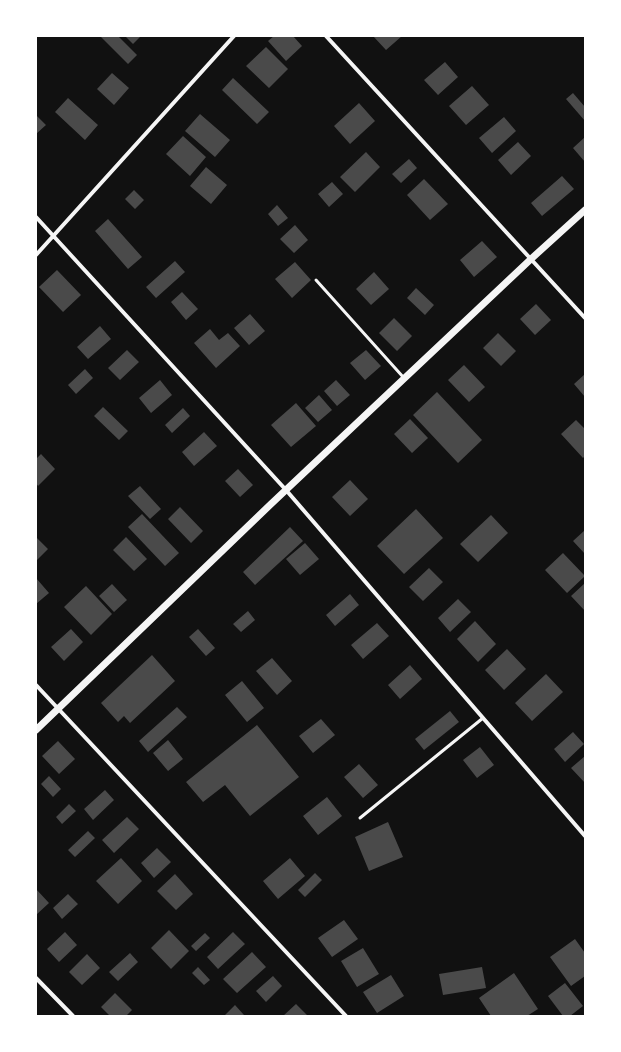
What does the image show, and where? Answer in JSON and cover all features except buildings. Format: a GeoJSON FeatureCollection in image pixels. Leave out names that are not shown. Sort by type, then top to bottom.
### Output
{"type":"FeatureCollection","features":[{"type":"Feature","properties":{"kind":"street"},"geometry":{"type":"LineString","coordinates":[[36,255],[234,36]]}},
{"type":"Feature","properties":{"kind":"street"},"geometry":{"type":"LineString","coordinates":[[326,36],[585,318]]}},
{"type":"Feature","properties":{"kind":"street"},"geometry":{"type":"LineString","coordinates":[[36,730],[404,378],[585,210]]}},
{"type":"Feature","properties":{"kind":"street"},"geometry":{"type":"LineString","coordinates":[[36,217],[286,490],[585,836]]}},
{"type":"Feature","properties":{"kind":"street"},"geometry":{"type":"LineString","coordinates":[[36,685],[346,1016]]}},
{"type":"Feature","properties":{"kind":"street"},"geometry":{"type":"LineString","coordinates":[[36,978],[73,1016]]}},
{"type":"Feature","properties":{"kind":"lane"},"geometry":{"type":"LineString","coordinates":[[316,280],[404,378]]}},
{"type":"Feature","properties":{"kind":"lane"},"geometry":{"type":"LineString","coordinates":[[360,818],[483,718]]}}]}
